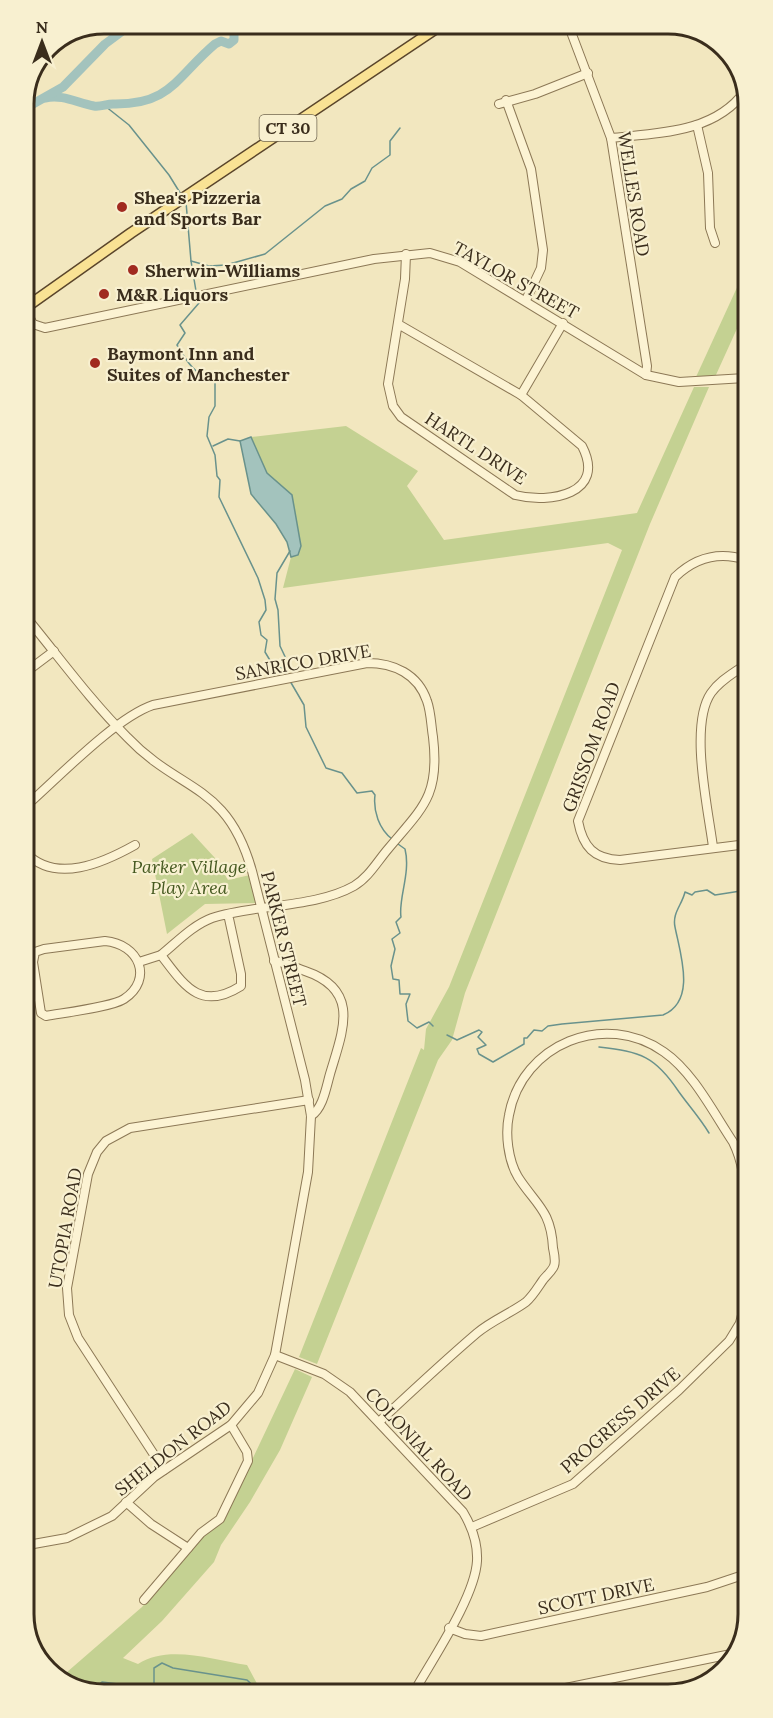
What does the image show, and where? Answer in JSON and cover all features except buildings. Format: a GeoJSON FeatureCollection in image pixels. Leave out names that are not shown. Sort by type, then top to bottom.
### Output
{"type":"FeatureCollection","features":[{"type":"Feature","properties":{"kind":"main road","name":"CT 30"},"geometry":{"type":"LineString","coordinates":[[35,301],[427,35]]}},
{"type":"Feature","properties":{"kind":"street","name":"WELLES ROAD"},"geometry":{"type":"LineString","coordinates":[[572,35],[611,138],[647,366],[646,375]]}},
{"type":"Feature","properties":{"kind":"street"},"geometry":{"type":"LineString","coordinates":[[526,300],[541,268],[543,250],[531,169],[503,102],[535,94],[588,73]]}},
{"type":"Feature","properties":{"kind":"street"},"geometry":{"type":"LineString","coordinates":[[611,138],[697,125],[727,110],[738,99]]}},
{"type":"Feature","properties":{"kind":"street"},"geometry":{"type":"LineString","coordinates":[[697,125],[708,173],[710,228],[715,243]]}},
{"type":"Feature","properties":{"kind":"street","name":"TAYLOR STREET"},"geometry":{"type":"LineString","coordinates":[[35,325],[45,328],[406,254],[430,253],[460,262],[646,375],[679,381],[738,378]]}},
{"type":"Feature","properties":{"kind":"street","name":"HARTL DRIVE"},"geometry":{"type":"LineString","coordinates":[[398,324],[521,395],[582,446],[588,457],[585,481],[575,492],[542,498],[515,495],[401,417],[393,406],[388,384],[406,254]]}},
{"type":"Feature","properties":{"kind":"street"},"geometry":{"type":"LineString","coordinates":[[521,395],[563,323]]}},
{"type":"Feature","properties":{"kind":"street","name":"GRISSOM ROAD"},"geometry":{"type":"LineString","coordinates":[[738,559],[720,556],[703,558],[687,566],[675,577],[578,821],[581,837],[589,851],[605,859],[620,860],[738,845]]}},
{"type":"Feature","properties":{"kind":"street","name":"PARKER STREET"},"geometry":{"type":"LineString","coordinates":[[35,628],[117,726],[149,757],[207,794],[221,807],[245,846],[309,1100],[311,1116],[308,1172],[275,1355]]}},
{"type":"Feature","properties":{"kind":"street"},"geometry":{"type":"LineString","coordinates":[[35,666],[54,651]]}},
{"type":"Feature","properties":{"kind":"street","name":"SANRICO DRIVE"},"geometry":{"type":"LineString","coordinates":[[35,798],[117,726],[133,714],[153,705],[367,663],[385,663],[412,676],[422,690],[430,717],[435,776],[426,801],[368,875],[355,885],[338,893],[228,914],[194,927],[161,955]]}},
{"type":"Feature","properties":{"kind":"street"},"geometry":{"type":"LineString","coordinates":[[713,847],[699,725],[710,694],[720,682],[738,672]]}},
{"type":"Feature","properties":{"kind":"street"},"geometry":{"type":"LineString","coordinates":[[34,859],[46,866],[63,870],[99,861],[135,845]]}},
{"type":"Feature","properties":{"kind":"street"},"geometry":{"type":"LineString","coordinates":[[139,962],[161,955],[183,984],[197,994],[215,997],[228,994],[241,986],[242,974],[228,914]]}},
{"type":"Feature","properties":{"kind":"street"},"geometry":{"type":"LineString","coordinates":[[34,955],[35,952],[44,949],[105,941],[120,942],[132,951],[139,962],[139,974],[133,990],[123,1000],[46,1016],[41,1013],[34,971]]}},
{"type":"Feature","properties":{"kind":"street"},"geometry":{"type":"LineString","coordinates":[[274,961],[326,980],[335,988],[343,1007],[342,1034],[324,1095],[318,1110],[311,1116]]}},
{"type":"Feature","properties":{"kind":"street"},"geometry":{"type":"LineString","coordinates":[[379,1422],[479,1331],[528,1300],[554,1265],[552,1231],[542,1206],[517,1176],[510,1154],[508,1117],[518,1085],[539,1059],[555,1047],[571,1039],[595,1034],[618,1034],[652,1045],[676,1062],[729,1136],[738,1153]]}},
{"type":"Feature","properties":{"kind":"street","name":"UTOPIA ROAD"},"geometry":{"type":"LineString","coordinates":[[164,1470],[78,1338],[69,1315],[70,1273],[91,1162],[106,1141],[130,1128],[309,1100]]}},
{"type":"Feature","properties":{"kind":"street","name":"PROGRESS DRIVE"},"geometry":{"type":"LineString","coordinates":[[472,1527],[573,1484],[679,1390],[729,1341],[738,1326]]}},
{"type":"Feature","properties":{"kind":"street","name":"SHELDON ROAD"},"geometry":{"type":"LineString","coordinates":[[34,1544],[81,1533],[112,1516],[164,1470],[231,1425],[258,1393],[275,1355]]}},
{"type":"Feature","properties":{"kind":"street","name":"COLONIAL ROAD"},"geometry":{"type":"LineString","coordinates":[[275,1355],[324,1374],[350,1392],[463,1512],[472,1527],[477,1560],[474,1576],[419,1684]]}},
{"type":"Feature","properties":{"kind":"street"},"geometry":{"type":"LineString","coordinates":[[144,1600],[204,1530],[220,1519],[248,1461],[247,1452],[231,1425]]}},
{"type":"Feature","properties":{"kind":"street"},"geometry":{"type":"LineString","coordinates":[[126,1502],[151,1524],[188,1548]]}},
{"type":"Feature","properties":{"kind":"street","name":"SCOTT DRIVE"},"geometry":{"type":"LineString","coordinates":[[449,1628],[465,1634],[481,1635],[666,1596],[738,1576]]}},
{"type":"Feature","properties":{"kind":"street"},"geometry":{"type":"LineString","coordinates":[[586,1684],[724,1655]]}},
{"type":"Feature","properties":{"kind":"green space"},"geometry":{"type":"Polygon","coordinates":[[[738,285],[738,326],[715,377],[696,377],[738,285]]]}},
{"type":"Feature","properties":{"kind":"green space"},"geometry":{"type":"Polygon","coordinates":[[[694,387],[709,387],[650,524],[465,993],[452,1040],[438,1060],[317,1364],[299,1357],[421,1048],[424,1050],[426,1029],[449,987],[622,550],[608,543],[283,588],[291,557],[295,556],[301,546],[292,495],[267,473],[251,437],[346,426],[418,471],[407,486],[444,540],[637,513],[694,387]]]}},
{"type":"Feature","properties":{"kind":"green space","name":"Parker Village Play Area"},"geometry":{"type":"Polygon","coordinates":[[[192,833],[215,858],[228,880],[250,875],[257,903],[205,904],[167,934],[152,859],[192,833]]]}},
{"type":"Feature","properties":{"kind":"green space"},"geometry":{"type":"Polygon","coordinates":[[[295,1369],[312,1377],[280,1450],[250,1502],[221,1545],[214,1562],[162,1621],[123,1658],[138,1664],[163,1655],[206,1657],[247,1665],[257,1683],[100,1683],[87,1681],[67,1672],[142,1607],[203,1535],[225,1517],[295,1369]]]}},
{"type":"Feature","properties":{"kind":"water"},"geometry":{"type":"Polygon","coordinates":[[[251,437],[267,473],[292,495],[301,546],[298,555],[291,557],[287,542],[276,524],[251,494],[240,441],[251,437]]]}},
{"type":"Feature","properties":{"kind":"waterway"},"geometry":{"type":"LineString","coordinates":[[110,40],[112,34]]}},
{"type":"Feature","properties":{"kind":"waterway"},"geometry":{"type":"LineString","coordinates":[[35,103],[63,87],[105,44],[118,34]]}},
{"type":"Feature","properties":{"kind":"waterway"},"geometry":{"type":"LineString","coordinates":[[45,98],[64,98],[97,106],[148,100],[171,87],[215,44],[221,41],[229,44],[234,40],[234,34]]}},
{"type":"Feature","properties":{"kind":"waterway"},"geometry":{"type":"LineString","coordinates":[[105,106],[129,125],[169,175],[182,196]]}},
{"type":"Feature","properties":{"kind":"waterway"},"geometry":{"type":"LineString","coordinates":[[186,202],[191,261],[209,266],[226,265],[265,254],[325,206],[342,199],[351,189],[365,181],[372,168],[390,155],[390,141],[400,128]]}},
{"type":"Feature","properties":{"kind":"waterway"},"geometry":{"type":"LineString","coordinates":[[191,261],[196,291]]}},
{"type":"Feature","properties":{"kind":"waterway"},"geometry":{"type":"LineString","coordinates":[[199,303],[180,325],[185,333],[177,345],[193,368],[202,376],[215,382],[215,406],[209,417],[207,436],[215,455],[217,476],[220,480],[219,497],[258,578],[265,600],[266,610],[259,622],[261,635],[267,640],[265,652],[274,667],[285,668],[286,675]]}},
{"type":"Feature","properties":{"kind":"waterway"},"geometry":{"type":"LineString","coordinates":[[213,446],[228,439],[240,441]]}},
{"type":"Feature","properties":{"kind":"waterway"},"geometry":{"type":"LineString","coordinates":[[285,668],[289,665],[280,646],[278,610],[275,599],[277,573],[290,551]]}},
{"type":"Feature","properties":{"kind":"waterway"},"geometry":{"type":"LineString","coordinates":[[290,681],[304,705],[306,727],[326,768],[342,773],[357,793],[372,791],[375,795],[378,819],[387,835],[392,839]]}},
{"type":"Feature","properties":{"kind":"waterway"},"geometry":{"type":"LineString","coordinates":[[398,844],[405,849],[406,876],[401,902],[401,917],[396,922],[400,933],[392,939],[395,949],[391,966],[393,979],[399,980],[400,994],[410,994],[406,1004],[408,1021],[417,1028],[429,1022],[433,1026]]}},
{"type":"Feature","properties":{"kind":"waterway"},"geometry":{"type":"LineString","coordinates":[[447,1035],[457,1040],[479,1030],[482,1032],[478,1037],[486,1045],[477,1049],[479,1054],[493,1062],[524,1044],[524,1038],[527,1038],[534,1030],[542,1031],[548,1026],[663,1015],[680,999],[683,988],[684,975],[674,922],[685,892],[692,895],[695,892],[707,890],[715,895],[738,891]]}},
{"type":"Feature","properties":{"kind":"waterway"},"geometry":{"type":"LineString","coordinates":[[599,1047],[626,1051],[654,1063],[670,1080],[709,1133]]}},
{"type":"Feature","properties":{"kind":"waterway"},"geometry":{"type":"LineString","coordinates":[[154,1683],[154,1668],[162,1663],[173,1668],[247,1680],[251,1683]]}},
{"type":"Feature","properties":{"kind":"waterway"},"geometry":{"type":"LineString","coordinates":[[101,1683],[110,1683]]}},
{"type":"Feature","properties":{"kind":"place","name":"Shea's Pizzeria and Sports Bar"},"geometry":{"type":"Point","coordinates":[122,207]}},
{"type":"Feature","properties":{"kind":"place","name":"Sherwin-Williams"},"geometry":{"type":"Point","coordinates":[133,270]}},
{"type":"Feature","properties":{"kind":"place","name":"M&R Liquors"},"geometry":{"type":"Point","coordinates":[104,294]}},
{"type":"Feature","properties":{"kind":"place","name":"Baymont Inn and Suites of Manchester"},"geometry":{"type":"Point","coordinates":[95,363]}}]}
